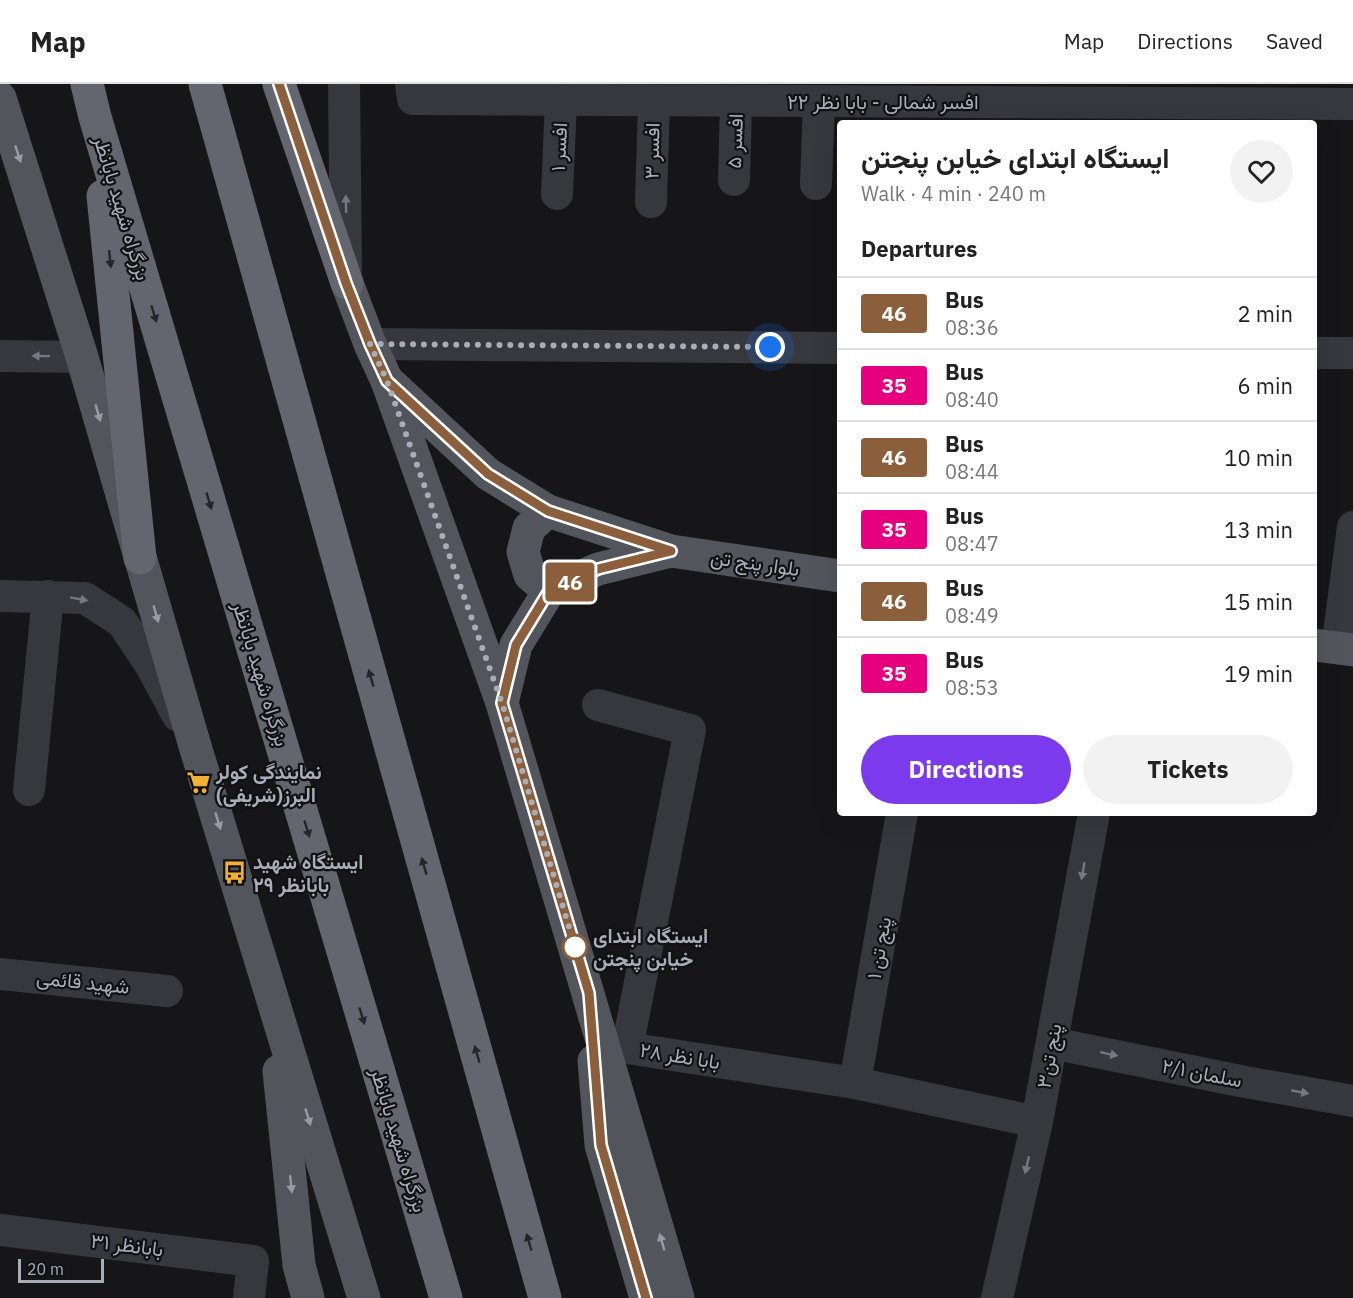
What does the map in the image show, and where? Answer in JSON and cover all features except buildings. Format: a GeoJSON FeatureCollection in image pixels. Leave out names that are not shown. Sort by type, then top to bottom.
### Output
{"type":"FeatureCollection","features":[{"type":"Feature","properties":{"kind":"highway","name":"بزرگراه شهید بابانظر"},"geometry":{"type":"LineString","coordinates":[[87,84],[446,1298]]}},
{"type":"Feature","properties":{"kind":"highway"},"geometry":{"type":"LineString","coordinates":[[205,84],[545,1298]]}},
{"type":"Feature","properties":{"kind":"highway"},"geometry":{"type":"LineString","coordinates":[[279,84],[346,283]]}},
{"type":"Feature","properties":{"kind":"highway"},"geometry":{"type":"LineString","coordinates":[[95,117],[140,558]]}},
{"type":"Feature","properties":{"kind":"main road"},"geometry":{"type":"LineString","coordinates":[[0,98],[82,357],[195,746],[364,1298]]}},
{"type":"Feature","properties":{"kind":"main road"},"geometry":{"type":"LineString","coordinates":[[346,283],[387,381],[502,703],[678,1298]]}},
{"type":"Feature","properties":{"kind":"main road"},"geometry":{"type":"LineString","coordinates":[[387,381],[488,474],[548,511],[671,551]]}},
{"type":"Feature","properties":{"kind":"main road"},"geometry":{"type":"LineString","coordinates":[[548,511],[529,528],[523,552],[530,575],[549,591]]}},
{"type":"Feature","properties":{"kind":"main road"},"geometry":{"type":"LineString","coordinates":[[502,703],[516,645],[549,591],[598,569],[671,551]]}},
{"type":"Feature","properties":{"kind":"main road","name":"بلوار پنج تن"},"geometry":{"type":"LineString","coordinates":[[671,551],[837,576]]}},
{"type":"Feature","properties":{"kind":"main road"},"geometry":{"type":"LineString","coordinates":[[589,993],[601,1145],[646,1298]]}},
{"type":"Feature","properties":{"kind":"main road"},"geometry":{"type":"LineString","coordinates":[[272,1001],[299,1265],[308,1298]]}},
{"type":"Feature","properties":{"kind":"street"},"geometry":{"type":"LineString","coordinates":[[344,84],[346,283]]}},
{"type":"Feature","properties":{"kind":"street","name":"افسر شمالی - بابا نظر ۲۲"},"geometry":{"type":"LineString","coordinates":[[412,92],[561,100],[664,95],[736,101],[779,93],[819,101],[855,102],[1353,104]]}},
{"type":"Feature","properties":{"kind":"street","name":"افسر ۳"},"geometry":{"type":"LineString","coordinates":[[651,202],[664,95]]}},
{"type":"Feature","properties":{"kind":"street","name":"افسر ۱"},"geometry":{"type":"LineString","coordinates":[[557,194],[561,100]]}},
{"type":"Feature","properties":{"kind":"street","name":"افسر ۵"},"geometry":{"type":"LineString","coordinates":[[734,180],[736,101]]}},
{"type":"Feature","properties":{"kind":"street"},"geometry":{"type":"LineString","coordinates":[[816,184],[819,101]]}},
{"type":"Feature","properties":{"kind":"street"},"geometry":{"type":"LineString","coordinates":[[370,344],[837,348]]}},
{"type":"Feature","properties":{"kind":"street"},"geometry":{"type":"LineString","coordinates":[[1317,352],[1353,353]]}},
{"type":"Feature","properties":{"kind":"street"},"geometry":{"type":"LineString","coordinates":[[0,356],[82,357]]}},
{"type":"Feature","properties":{"kind":"street"},"geometry":{"type":"LineString","coordinates":[[1335,648],[1353,527]]}},
{"type":"Feature","properties":{"kind":"street"},"geometry":{"type":"LineString","coordinates":[[0,596],[85,598],[122,622],[150,664],[195,746]]}},
{"type":"Feature","properties":{"kind":"street"},"geometry":{"type":"LineString","coordinates":[[29,790],[48,596]]}},
{"type":"Feature","properties":{"kind":"street","name":"بابا نظر ۲۸"},"geometry":{"type":"LineString","coordinates":[[598,705],[690,730],[627,1047],[855,1083],[1037,1122]]}},
{"type":"Feature","properties":{"kind":"street","name":"پنج تن ۱"},"geometry":{"type":"LineString","coordinates":[[855,1083],[901,816]]}},
{"type":"Feature","properties":{"kind":"street","name":"پنج تن۳"},"geometry":{"type":"LineString","coordinates":[[997,1298],[1037,1122],[1093,816]]}},
{"type":"Feature","properties":{"kind":"street","name":"شهید قائمی"},"geometry":{"type":"LineString","coordinates":[[0,974],[167,991]]}},
{"type":"Feature","properties":{"kind":"street","name":"سلمان ۲/۱"},"geometry":{"type":"LineString","coordinates":[[1052,1043],[1353,1101]]}},
{"type":"Feature","properties":{"kind":"street","name":"بابانظر ۳۱"},"geometry":{"type":"LineString","coordinates":[[0,1230],[253,1261],[249,1298]]}},
{"type":"Feature","properties":{"kind":"bus line","name":"46"},"geometry":{"type":"LineString","coordinates":[[279,84],[346,283],[387,381],[488,474],[548,511],[671,551],[598,569],[549,591],[516,645],[502,703],[589,993],[601,1145],[646,1298]]}},
{"type":"Feature","properties":{"kind":"place","name":"نمایندگی کولر البرز(شریفی)"},"geometry":{"type":"Point","coordinates":[198,783]}},
{"type":"Feature","properties":{"kind":"place","name":"ایستگاه شهید بابانظر ۲۹"},"geometry":{"type":"Point","coordinates":[235,873]}},
{"type":"Feature","properties":{"kind":"place","name":"ایستگاه ابتدای خیابن پنجتن"},"geometry":{"type":"Point","coordinates":[575,947]}},
{"type":"Feature","properties":{"kind":"route"},"geometry":{"type":"LineString","coordinates":[[575,947],[502,703],[387,381],[370,344],[770,347]]}}]}
